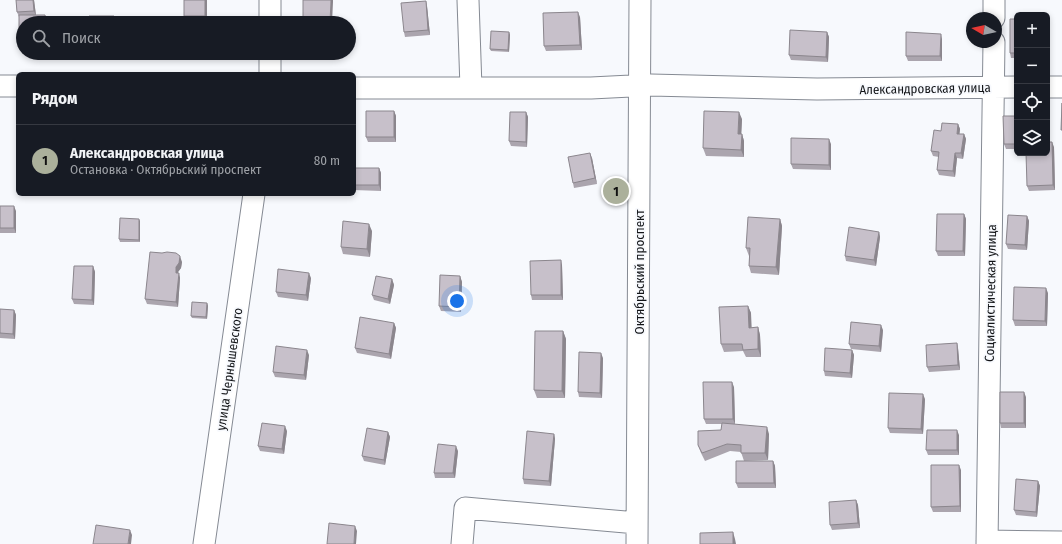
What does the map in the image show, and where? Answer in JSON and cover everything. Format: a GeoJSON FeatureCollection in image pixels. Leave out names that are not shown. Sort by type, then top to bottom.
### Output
{"type":"FeatureCollection","features":[{"type":"Feature","properties":{"kind":"street"},"geometry":{"type":"LineString","coordinates":[[270,0],[270,16]]}},
{"type":"Feature","properties":{"kind":"street"},"geometry":{"type":"LineString","coordinates":[[468,0],[471,88]]}},
{"type":"Feature","properties":{"kind":"street","name":"Октябрьский проспект"},"geometry":{"type":"LineString","coordinates":[[637,544],[640,0]]}},
{"type":"Feature","properties":{"kind":"street"},"geometry":{"type":"LineString","coordinates":[[994,0],[994,12]]}},
{"type":"Feature","properties":{"kind":"street","name":"Социалистическая улица"},"geometry":{"type":"LineString","coordinates":[[987,542],[994,48]]}},
{"type":"Feature","properties":{"kind":"street"},"geometry":{"type":"LineString","coordinates":[[270,60],[270,72]]}},
{"type":"Feature","properties":{"kind":"street","name":"Александровская улица"},"geometry":{"type":"LineString","coordinates":[[356,88],[591,88],[640,85],[817,89],[1014,87]]}},
{"type":"Feature","properties":{"kind":"street"},"geometry":{"type":"LineString","coordinates":[[0,86],[16,86]]}},
{"type":"Feature","properties":{"kind":"street"},"geometry":{"type":"LineString","coordinates":[[1050,87],[1062,87]]}},
{"type":"Feature","properties":{"kind":"street","name":"улица Чернышевского"},"geometry":{"type":"LineString","coordinates":[[204,544],[254,196]]}},
{"type":"Feature","properties":{"kind":"street"},"geometry":{"type":"LineString","coordinates":[[462,544],[465,508],[637,523]]}},
{"type":"Feature","properties":{"kind":"street"},"geometry":{"type":"LineString","coordinates":[[987,542],[1062,542]]}},
{"type":"Feature","properties":{"kind":"building"},"geometry":{"type":"Polygon","coordinates":[[[16,0],[33,0],[34,11],[17,12],[16,0]]]}},
{"type":"Feature","properties":{"kind":"building"},"geometry":{"type":"Polygon","coordinates":[[[184,0],[205,0],[205,16],[184,16],[184,0]]]}},
{"type":"Feature","properties":{"kind":"building"},"geometry":{"type":"Polygon","coordinates":[[[303,0],[331,0],[330,16],[303,16],[303,0]]]}},
{"type":"Feature","properties":{"kind":"building"},"geometry":{"type":"Polygon","coordinates":[[[426,1],[428,30],[404,32],[401,3],[426,1]]]}},
{"type":"Feature","properties":{"kind":"building"},"geometry":{"type":"Polygon","coordinates":[[[578,12],[580,45],[544,46],[543,13],[578,12]]]}},
{"type":"Feature","properties":{"kind":"building"},"geometry":{"type":"Polygon","coordinates":[[[19,15],[45,15],[45,16],[19,15]]]}},
{"type":"Feature","properties":{"kind":"building"},"geometry":{"type":"Polygon","coordinates":[[[1010,19],[1014,19],[1014,53],[1010,53],[1010,19]]]}},
{"type":"Feature","properties":{"kind":"building"},"geometry":{"type":"Polygon","coordinates":[[[790,30],[827,32],[826,57],[789,55],[790,30]]]}},
{"type":"Feature","properties":{"kind":"building"},"geometry":{"type":"Polygon","coordinates":[[[491,31],[509,32],[508,50],[490,49],[491,31]]]}},
{"type":"Feature","properties":{"kind":"building"},"geometry":{"type":"Polygon","coordinates":[[[906,32],[941,34],[940,56],[906,56],[906,32]]]}},
{"type":"Feature","properties":{"kind":"building"},"geometry":{"type":"Polygon","coordinates":[[[1062,103],[1062,130],[1061,130],[1062,103]]]}},
{"type":"Feature","properties":{"kind":"building"},"geometry":{"type":"Polygon","coordinates":[[[366,111],[394,111],[394,137],[366,137],[366,111]]]}},
{"type":"Feature","properties":{"kind":"building"},"geometry":{"type":"Polygon","coordinates":[[[704,111],[739,112],[738,134],[742,134],[741,150],[703,148],[704,111]]]}},
{"type":"Feature","properties":{"kind":"building"},"geometry":{"type":"Polygon","coordinates":[[[510,112],[526,112],[526,142],[509,141],[510,112]]]}},
{"type":"Feature","properties":{"kind":"building"},"geometry":{"type":"Polygon","coordinates":[[[1003,116],[1014,116],[1014,144],[1004,144],[1003,116]]]}},
{"type":"Feature","properties":{"kind":"building"},"geometry":{"type":"Polygon","coordinates":[[[942,123],[958,124],[957,134],[964,134],[961,153],[955,153],[953,171],[937,170],[939,152],[931,151],[934,130],[941,131],[942,123]]]}},
{"type":"Feature","properties":{"kind":"building"},"geometry":{"type":"Polygon","coordinates":[[[791,138],[829,139],[829,165],[791,164],[791,138]]]}},
{"type":"Feature","properties":{"kind":"building"},"geometry":{"type":"Polygon","coordinates":[[[1050,142],[1052,142],[1053,185],[1027,186],[1026,156],[1050,156],[1050,142]]]}},
{"type":"Feature","properties":{"kind":"building"},"geometry":{"type":"Polygon","coordinates":[[[590,153],[595,178],[573,183],[568,157],[590,153]]]}},
{"type":"Feature","properties":{"kind":"building"},"geometry":{"type":"Polygon","coordinates":[[[356,168],[379,168],[379,185],[356,185],[356,168]]]}},
{"type":"Feature","properties":{"kind":"building"},"geometry":{"type":"Polygon","coordinates":[[[0,206],[14,206],[14,228],[0,228],[0,206]]]}},
{"type":"Feature","properties":{"kind":"building"},"geometry":{"type":"Polygon","coordinates":[[[937,214],[964,214],[963,251],[936,251],[937,214]]]}},
{"type":"Feature","properties":{"kind":"building"},"geometry":{"type":"Polygon","coordinates":[[[1008,215],[1027,216],[1025,245],[1006,244],[1008,215]]]}},
{"type":"Feature","properties":{"kind":"building"},"geometry":{"type":"Polygon","coordinates":[[[748,217],[780,219],[776,267],[749,266],[750,248],[746,248],[748,217]]]}},
{"type":"Feature","properties":{"kind":"building"},"geometry":{"type":"Polygon","coordinates":[[[120,218],[139,219],[139,240],[119,239],[120,218]]]}},
{"type":"Feature","properties":{"kind":"building"},"geometry":{"type":"Polygon","coordinates":[[[343,221],[369,224],[367,249],[341,247],[343,221]]]}},
{"type":"Feature","properties":{"kind":"building"},"geometry":{"type":"Polygon","coordinates":[[[849,227],[879,232],[874,260],[845,256],[849,227]]]}},
{"type":"Feature","properties":{"kind":"building"},"geometry":{"type":"Polygon","coordinates":[[[150,252],[176,253],[180,256],[179,263],[176,267],[176,273],[179,273],[176,302],[145,299],[150,252]]]}},
{"type":"Feature","properties":{"kind":"building"},"geometry":{"type":"Polygon","coordinates":[[[561,260],[561,295],[531,295],[530,261],[561,260]]]}},
{"type":"Feature","properties":{"kind":"building"},"geometry":{"type":"Polygon","coordinates":[[[74,266],[93,266],[92,300],[72,299],[74,266]]]}},
{"type":"Feature","properties":{"kind":"building"},"geometry":{"type":"Polygon","coordinates":[[[278,269],[309,273],[306,295],[276,292],[278,269]]]}},
{"type":"Feature","properties":{"kind":"building"},"geometry":{"type":"Polygon","coordinates":[[[440,275],[460,276],[459,307],[439,306],[440,275]]]}},
{"type":"Feature","properties":{"kind":"building"},"geometry":{"type":"Polygon","coordinates":[[[376,276],[392,279],[388,299],[372,295],[376,276]]]}},
{"type":"Feature","properties":{"kind":"building"},"geometry":{"type":"Polygon","coordinates":[[[1014,287],[1046,288],[1045,321],[1013,320],[1014,287]]]}},
{"type":"Feature","properties":{"kind":"building"},"geometry":{"type":"Polygon","coordinates":[[[192,302],[207,303],[206,317],[191,316],[192,302]]]}},
{"type":"Feature","properties":{"kind":"building"},"geometry":{"type":"Polygon","coordinates":[[[748,306],[749,328],[758,327],[758,349],[743,350],[742,344],[721,344],[719,307],[748,306]]]}},
{"type":"Feature","properties":{"kind":"building"},"geometry":{"type":"Polygon","coordinates":[[[0,309],[14,310],[13,334],[0,333],[0,309]]]}},
{"type":"Feature","properties":{"kind":"building"},"geometry":{"type":"Polygon","coordinates":[[[360,317],[394,323],[389,354],[355,348],[360,317]]]}},
{"type":"Feature","properties":{"kind":"building"},"geometry":{"type":"Polygon","coordinates":[[[851,322],[881,325],[879,346],[849,344],[851,322]]]}},
{"type":"Feature","properties":{"kind":"building"},"geometry":{"type":"Polygon","coordinates":[[[535,331],[563,331],[562,391],[534,390],[535,331]]]}},
{"type":"Feature","properties":{"kind":"building"},"geometry":{"type":"Polygon","coordinates":[[[957,343],[958,365],[927,367],[926,345],[957,343]]]}},
{"type":"Feature","properties":{"kind":"building"},"geometry":{"type":"Polygon","coordinates":[[[276,346],[307,350],[304,375],[273,372],[276,346]]]}},
{"type":"Feature","properties":{"kind":"building"},"geometry":{"type":"Polygon","coordinates":[[[825,348],[852,350],[850,373],[824,371],[825,348]]]}},
{"type":"Feature","properties":{"kind":"building"},"geometry":{"type":"Polygon","coordinates":[[[579,352],[601,353],[600,393],[578,392],[579,352]]]}},
{"type":"Feature","properties":{"kind":"building"},"geometry":{"type":"Polygon","coordinates":[[[703,382],[732,382],[733,419],[704,419],[703,382]]]}},
{"type":"Feature","properties":{"kind":"building"},"geometry":{"type":"Polygon","coordinates":[[[1000,392],[1024,392],[1024,423],[1000,423],[1000,392]]]}},
{"type":"Feature","properties":{"kind":"building"},"geometry":{"type":"Polygon","coordinates":[[[889,393],[923,394],[921,429],[888,428],[889,393]]]}},
{"type":"Feature","properties":{"kind":"building"},"geometry":{"type":"Polygon","coordinates":[[[262,423],[285,426],[282,449],[258,446],[262,423]]]}},
{"type":"Feature","properties":{"kind":"building"},"geometry":{"type":"Polygon","coordinates":[[[722,423],[767,427],[765,453],[741,453],[741,445],[727,444],[702,453],[698,445],[698,431],[721,430],[722,423]]]}},
{"type":"Feature","properties":{"kind":"building"},"geometry":{"type":"Polygon","coordinates":[[[367,428],[388,432],[384,460],[362,456],[367,428]]]}},
{"type":"Feature","properties":{"kind":"building"},"geometry":{"type":"Polygon","coordinates":[[[927,430],[957,430],[957,450],[926,450],[927,430]]]}},
{"type":"Feature","properties":{"kind":"building"},"geometry":{"type":"Polygon","coordinates":[[[527,431],[554,434],[549,481],[523,479],[527,431]]]}},
{"type":"Feature","properties":{"kind":"building"},"geometry":{"type":"Polygon","coordinates":[[[438,444],[456,446],[453,473],[434,473],[438,444]]]}},
{"type":"Feature","properties":{"kind":"building"},"geometry":{"type":"Polygon","coordinates":[[[736,461],[773,461],[774,483],[736,483],[736,461]]]}},
{"type":"Feature","properties":{"kind":"building"},"geometry":{"type":"Polygon","coordinates":[[[931,465],[959,465],[960,506],[931,507],[931,465]]]}},
{"type":"Feature","properties":{"kind":"building"},"geometry":{"type":"Polygon","coordinates":[[[1016,479],[1038,481],[1036,512],[1014,510],[1016,479]]]}},
{"type":"Feature","properties":{"kind":"building"},"geometry":{"type":"Polygon","coordinates":[[[856,500],[858,523],[830,525],[829,502],[856,500]]]}},
{"type":"Feature","properties":{"kind":"building"},"geometry":{"type":"Polygon","coordinates":[[[329,523],[355,526],[354,544],[327,544],[329,523]]]}},
{"type":"Feature","properties":{"kind":"building"},"geometry":{"type":"Polygon","coordinates":[[[96,525],[130,530],[128,544],[93,544],[96,525]]]}},
{"type":"Feature","properties":{"kind":"building"},"geometry":{"type":"Polygon","coordinates":[[[733,532],[733,544],[700,544],[700,533],[733,532]]]}},
{"type":"Feature","properties":{"kind":"place","name":"Александровская улица"},"geometry":{"type":"Point","coordinates":[616,191]}}]}
